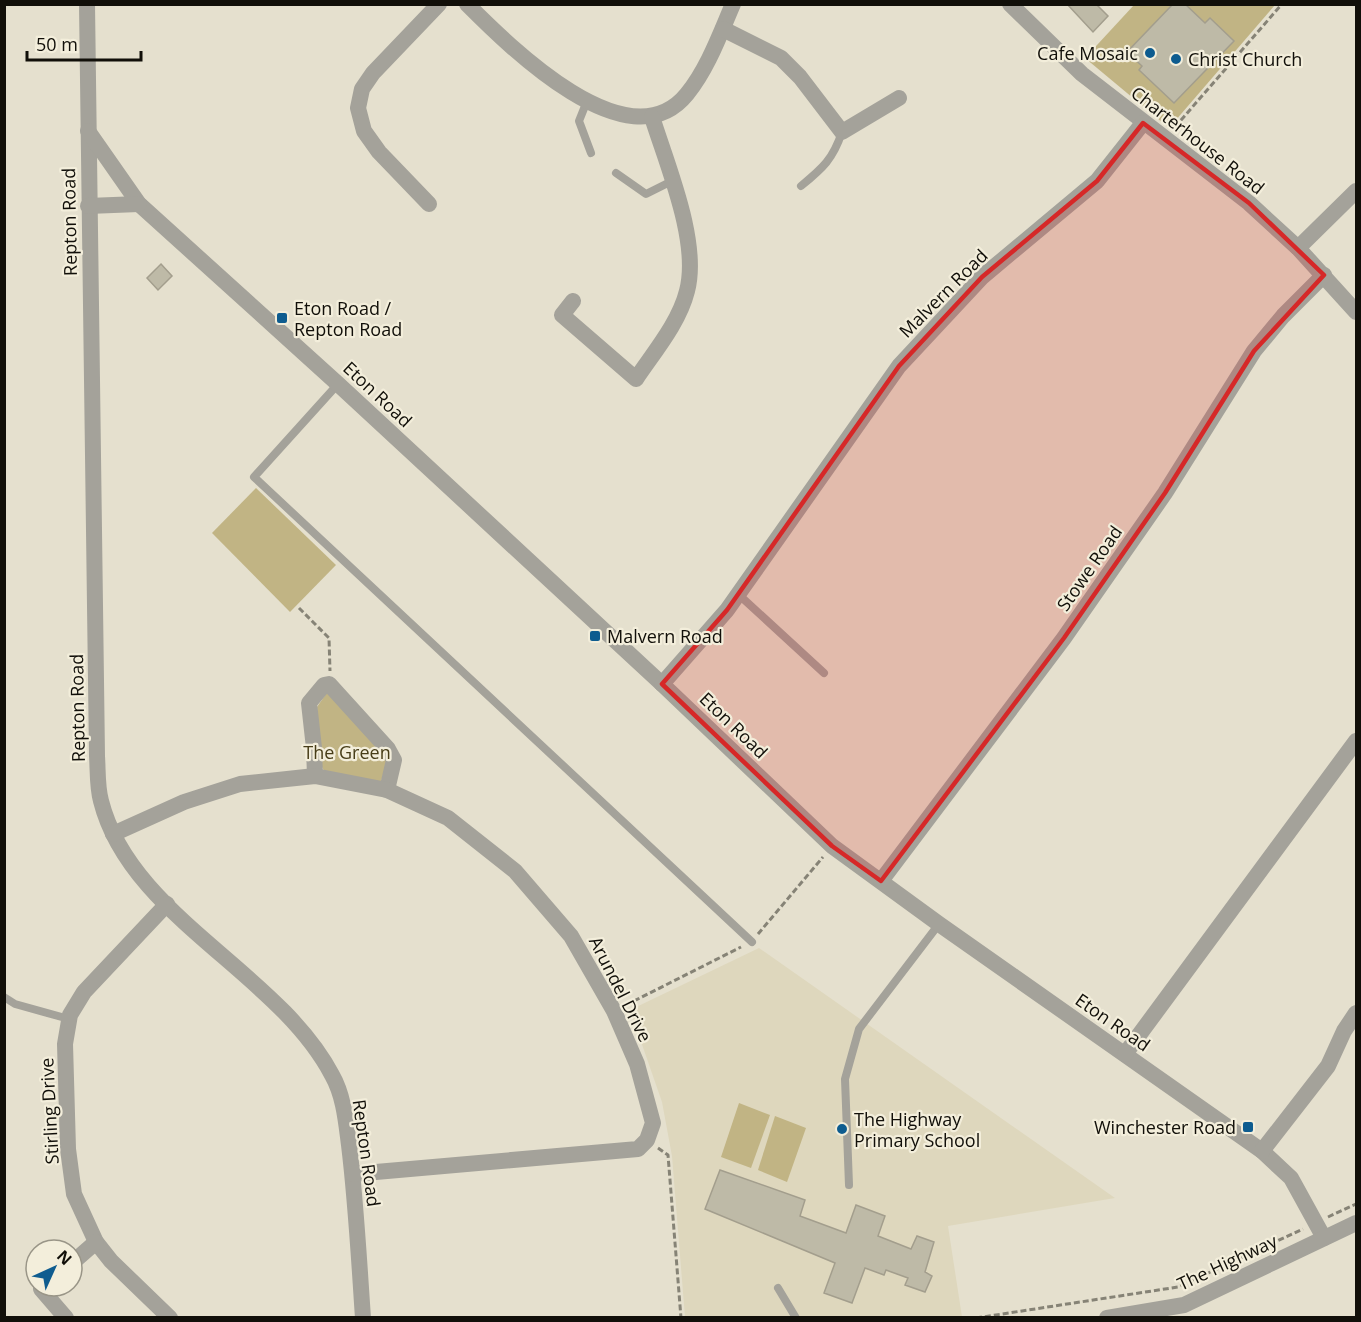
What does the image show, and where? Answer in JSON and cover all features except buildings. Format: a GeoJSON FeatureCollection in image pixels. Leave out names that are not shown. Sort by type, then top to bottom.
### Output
{"type":"FeatureCollection","features":[{"type":"Feature","properties":{"kind":"street","name":"Repton Road"},"geometry":{"type":"LineString","coordinates":[[87,4],[88,206],[97,756],[100,800],[113,834],[132,867],[167,904],[293,1020],[314,1044],[334,1077],[344,1112],[353,1174],[363,1317]]}},
{"type":"Feature","properties":{"kind":"street"},"geometry":{"type":"LineString","coordinates":[[429,204],[379,152],[364,131],[358,108],[362,89],[373,73],[439,4]]}},
{"type":"Feature","properties":{"kind":"street"},"geometry":{"type":"LineString","coordinates":[[467,4],[510,48],[548,77],[587,101],[623,115],[652,117],[687,95],[705,65],[733,4]]}},
{"type":"Feature","properties":{"kind":"street","name":"Charterhouse Road"},"geometry":{"type":"LineString","coordinates":[[1010,4],[1082,74],[1249,203],[1298,248],[1356,312]]}},
{"type":"Feature","properties":{"kind":"street"},"geometry":{"type":"LineString","coordinates":[[723,29],[781,58],[800,77],[842,132],[899,98]]}},
{"type":"Feature","properties":{"kind":"street"},"geometry":{"type":"LineString","coordinates":[[573,301],[562,315],[636,378],[675,320],[687,292],[691,263],[687,229],[652,117]]}},
{"type":"Feature","properties":{"kind":"street","name":"Malvern Road"},"geometry":{"type":"LineString","coordinates":[[662,684],[727,610],[900,366],[982,278],[1097,182],[1143,123]]}},
{"type":"Feature","properties":{"kind":"street","name":"Eton Road"},"geometry":{"type":"LineString","coordinates":[[88,131],[139,204],[338,384],[662,684],[832,846],[1262,1151],[1291,1178],[1324,1238]]}},
{"type":"Feature","properties":{"kind":"street"},"geometry":{"type":"LineString","coordinates":[[1298,248],[1356,191]]}},
{"type":"Feature","properties":{"kind":"street"},"geometry":{"type":"LineString","coordinates":[[88,206],[139,204]]}},
{"type":"Feature","properties":{"kind":"street","name":"Stowe Road"},"geometry":{"type":"LineString","coordinates":[[880,881],[1064,638],[1165,493],[1254,351],[1283,316],[1324,275]]}},
{"type":"Feature","properties":{"kind":"street"},"geometry":{"type":"LineString","coordinates":[[315,776],[309,703],[324,686],[329,684],[388,749],[394,760],[387,790]]}},
{"type":"Feature","properties":{"kind":"street"},"geometry":{"type":"LineString","coordinates":[[1125,1054],[1356,741]]}},
{"type":"Feature","properties":{"kind":"street","name":"Arundel Drive"},"geometry":{"type":"LineString","coordinates":[[113,834],[184,802],[240,784],[315,776],[387,790],[448,818],[515,871],[571,936],[614,1011],[637,1064],[653,1123],[647,1140]]}},
{"type":"Feature","properties":{"kind":"street","name":"Stirling Drive"},"geometry":{"type":"LineString","coordinates":[[167,904],[84,992],[69,1019],[65,1044],[68,1149],[74,1194],[96,1242],[111,1261],[170,1317]]}},
{"type":"Feature","properties":{"kind":"street"},"geometry":{"type":"LineString","coordinates":[[1262,1151],[1328,1066],[1344,1031],[1356,1013]]}},
{"type":"Feature","properties":{"kind":"street"},"geometry":{"type":"LineString","coordinates":[[353,1174],[638,1149],[647,1140]]}},
{"type":"Feature","properties":{"kind":"street","name":"The Highway"},"geometry":{"type":"LineString","coordinates":[[1107,1317],[1184,1305],[1356,1223]]}},
{"type":"Feature","properties":{"kind":"street"},"geometry":{"type":"LineString","coordinates":[[84,1252],[96,1242]]}},
{"type":"Feature","properties":{"kind":"street"},"geometry":{"type":"LineString","coordinates":[[50,1298],[66,1317]]}},
{"type":"Feature","properties":{"kind":"lane"},"geometry":{"type":"LineString","coordinates":[[587,101],[579,121],[591,153]]}},
{"type":"Feature","properties":{"kind":"lane"},"geometry":{"type":"LineString","coordinates":[[801,186],[824,168],[835,153],[842,132]]}},
{"type":"Feature","properties":{"kind":"lane"},"geometry":{"type":"LineString","coordinates":[[616,173],[646,194],[672,181]]}},
{"type":"Feature","properties":{"kind":"lane"},"geometry":{"type":"LineString","coordinates":[[338,384],[254,477],[752,942]]}},
{"type":"Feature","properties":{"kind":"lane"},"geometry":{"type":"LineString","coordinates":[[738,594],[824,673]]}},
{"type":"Feature","properties":{"kind":"lane"},"geometry":{"type":"LineString","coordinates":[[849,1185],[845,1079],[859,1029],[939,924]]}},
{"type":"Feature","properties":{"kind":"lane"},"geometry":{"type":"LineString","coordinates":[[4,997],[15,1004],[69,1019]]}},
{"type":"Feature","properties":{"kind":"lane"},"geometry":{"type":"LineString","coordinates":[[778,1288],[796,1317]]}},
{"type":"Feature","properties":{"kind":"path"},"geometry":{"type":"LineString","coordinates":[[1165,138],[1282,4]]}},
{"type":"Feature","properties":{"kind":"path"},"geometry":{"type":"LineString","coordinates":[[299,608],[329,638],[329,684]]}},
{"type":"Feature","properties":{"kind":"path"},"geometry":{"type":"LineString","coordinates":[[647,1140],[668,1155],[681,1317]]}},
{"type":"Feature","properties":{"kind":"path"},"geometry":{"type":"LineString","coordinates":[[976,1317],[1178,1287],[1356,1204]]}},
{"type":"Feature","properties":{"kind":"highlighted area"},"geometry":{"type":"Polygon","coordinates":[[[1143,123],[1249,203],[1324,275],[1254,351],[1165,493],[1064,638],[881,881],[832,846],[662,684],[727,610],[899,366],[982,277],[1097,181],[1143,123]]]}},
{"type":"Feature","properties":{"kind":"shaded area","name":"The Highway Primary School"},"geometry":{"type":"Polygon","coordinates":[[[759,948],[1115,1198],[948,1226],[962,1317],[685,1317],[672,1156],[662,1102],[630,1010],[759,948]]]}},
{"type":"Feature","properties":{"kind":"green space"},"geometry":{"type":"Polygon","coordinates":[[[1134,5],[1275,5],[1169,128],[1085,58],[1134,5]]]}},
{"type":"Feature","properties":{"kind":"green space"},"geometry":{"type":"Polygon","coordinates":[[[256,488],[336,565],[290,612],[212,533],[256,488]]]}},
{"type":"Feature","properties":{"kind":"green space","name":"The Green"},"geometry":{"type":"Polygon","coordinates":[[[326,694],[329,694],[388,758],[380,785],[325,773],[320,763],[317,707],[326,694]]]}},
{"type":"Feature","properties":{"kind":"green space"},"geometry":{"type":"Polygon","coordinates":[[[739,1103],[770,1115],[751,1168],[721,1157],[739,1103]]]}},
{"type":"Feature","properties":{"kind":"green space"},"geometry":{"type":"Polygon","coordinates":[[[775,1116],[806,1128],[787,1182],[758,1170],[775,1116]]]}},
{"type":"Feature","properties":{"kind":"place","name":"Cafe Mosaic"},"geometry":{"type":"Point","coordinates":[1150,53]}},
{"type":"Feature","properties":{"kind":"place","name":"Christ Church"},"geometry":{"type":"Point","coordinates":[1176,59]}},
{"type":"Feature","properties":{"kind":"place","name":"Eton Road / Repton Road"},"geometry":{"type":"Point","coordinates":[282,318]}},
{"type":"Feature","properties":{"kind":"place","name":"Malvern Road"},"geometry":{"type":"Point","coordinates":[595,636]}},
{"type":"Feature","properties":{"kind":"place","name":"Winchester Road"},"geometry":{"type":"Point","coordinates":[1248,1127]}},
{"type":"Feature","properties":{"kind":"place","name":"The Highway Primary School"},"geometry":{"type":"Point","coordinates":[842,1129]}}]}
